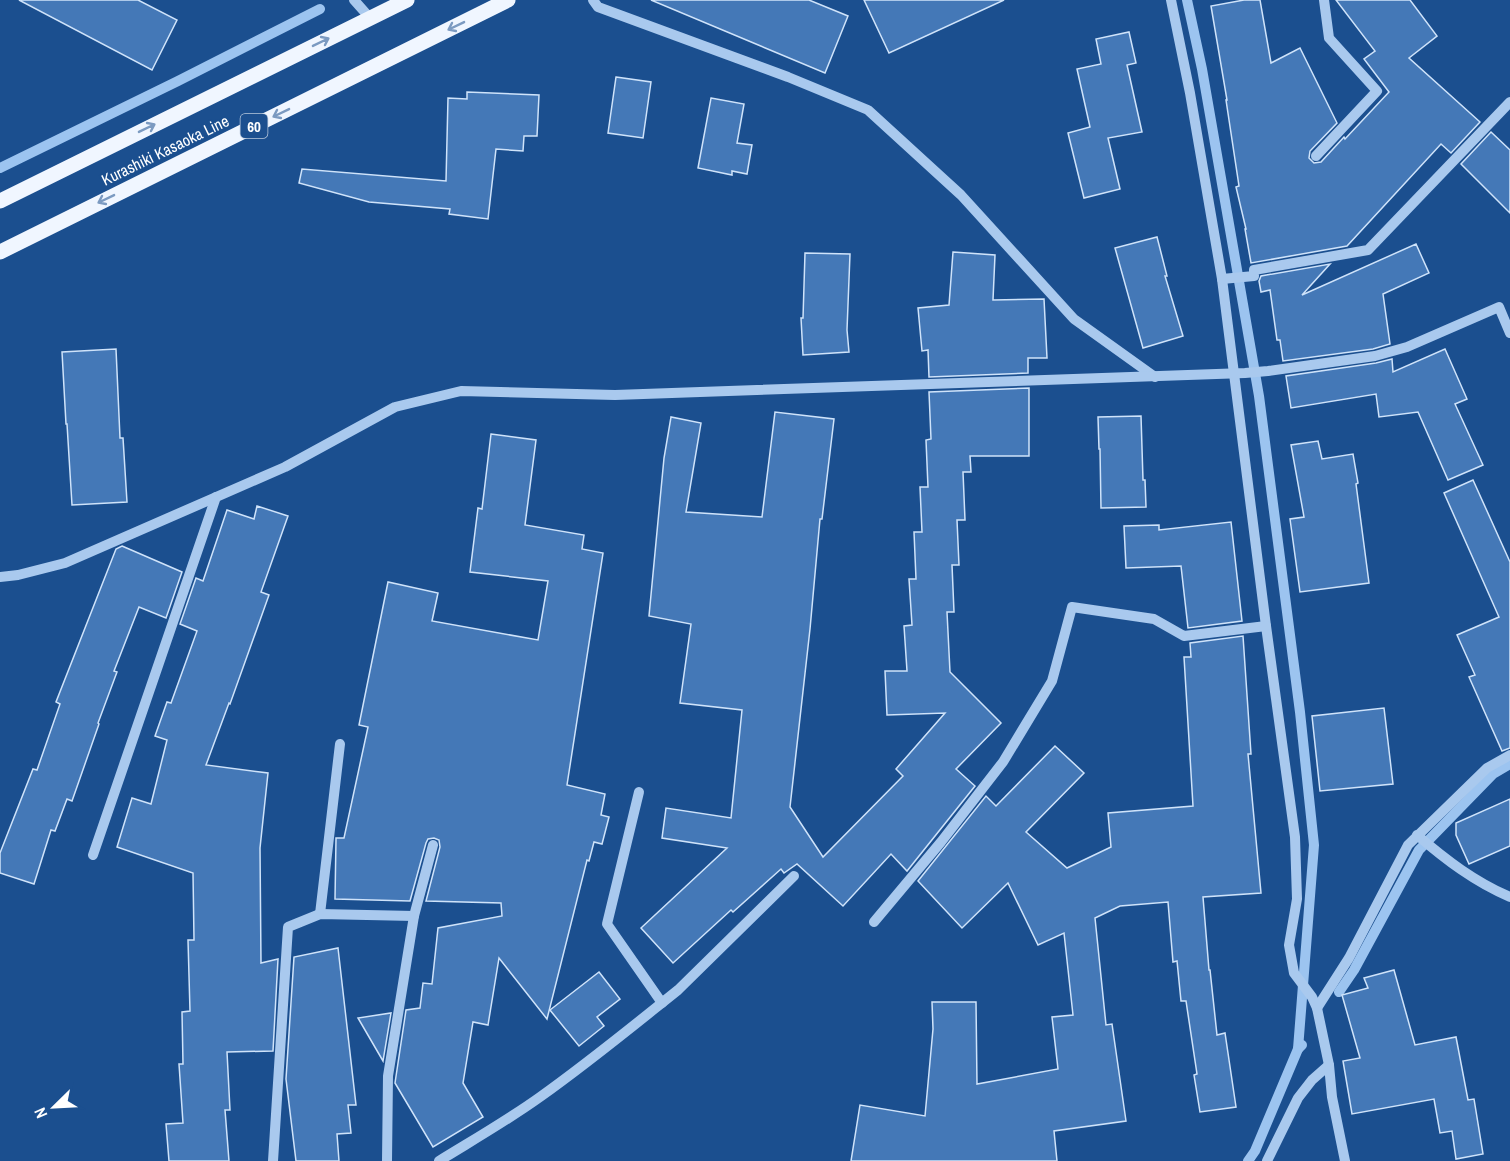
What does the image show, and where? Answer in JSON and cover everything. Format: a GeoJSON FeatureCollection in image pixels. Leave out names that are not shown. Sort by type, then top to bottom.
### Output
{"type":"FeatureCollection","features":[{"type":"Feature","properties":{"kind":"main road","name":"Kurashiki Kasaoka Line"},"geometry":{"type":"LineString","coordinates":[[0,201],[406,0]]}},
{"type":"Feature","properties":{"kind":"main road","name":"Kurashiki Kasaoka Line"},"geometry":{"type":"LineString","coordinates":[[0,252],[508,0]]}},
{"type":"Feature","properties":{"kind":"street"},"geometry":{"type":"LineString","coordinates":[[354,0],[370,18]]}},
{"type":"Feature","properties":{"kind":"street"},"geometry":{"type":"LineString","coordinates":[[593,0],[598,7],[788,77],[868,110],[962,195],[1074,319],[1155,377]]}},
{"type":"Feature","properties":{"kind":"street"},"geometry":{"type":"LineString","coordinates":[[1171,0],[1225,279],[1240,374],[1266,626],[1295,837],[1297,898],[1290,945],[1294,973],[1317,1008],[1345,1161]]}},
{"type":"Feature","properties":{"kind":"street"},"geometry":{"type":"LineString","coordinates":[[1316,156],[1377,91],[1329,38],[1324,0]]}},
{"type":"Feature","properties":{"kind":"street"},"geometry":{"type":"LineString","coordinates":[[1225,279],[1254,276],[1254,270],[1368,250],[1510,102]]}},
{"type":"Feature","properties":{"kind":"street"},"geometry":{"type":"LineString","coordinates":[[0,576],[18,575],[65,563],[285,467],[395,407],[461,391],[615,395],[1268,372],[1375,356],[1407,347],[1499,307],[1510,333]]}},
{"type":"Feature","properties":{"kind":"street"},"geometry":{"type":"LineString","coordinates":[[93,855],[216,497]]}},
{"type":"Feature","properties":{"kind":"street"},"geometry":{"type":"LineString","coordinates":[[874,922],[941,842],[1003,762],[1052,681],[1072,607],[1154,619],[1184,636],[1266,626]]}},
{"type":"Feature","properties":{"kind":"street"},"geometry":{"type":"LineString","coordinates":[[320,914],[340,744]]}},
{"type":"Feature","properties":{"kind":"street"},"geometry":{"type":"LineString","coordinates":[[1317,1008],[1349,958],[1408,845],[1420,837],[1487,768],[1510,755]]}},
{"type":"Feature","properties":{"kind":"street"},"geometry":{"type":"LineString","coordinates":[[639,792],[607,924],[662,1003]]}},
{"type":"Feature","properties":{"kind":"street"},"geometry":{"type":"LineString","coordinates":[[1420,837],[1433,849],[1486,886],[1510,897]]}},
{"type":"Feature","properties":{"kind":"street"},"geometry":{"type":"LineString","coordinates":[[387,1161],[388,1076],[414,916],[433,845]]}},
{"type":"Feature","properties":{"kind":"street"},"geometry":{"type":"LineString","coordinates":[[439,1161],[539,1098],[662,1003],[794,876]]}},
{"type":"Feature","properties":{"kind":"street"},"geometry":{"type":"LineString","coordinates":[[273,1161],[288,927],[320,914],[414,916]]}},
{"type":"Feature","properties":{"kind":"street"},"geometry":{"type":"LineString","coordinates":[[1267,1161],[1298,1098],[1312,1080],[1329,1065]]}},
{"type":"Feature","properties":{"kind":"building"},"geometry":{"type":"Polygon","coordinates":[[[19,0],[138,0],[177,20],[152,70],[19,0]]]}},
{"type":"Feature","properties":{"kind":"building"},"geometry":{"type":"Polygon","coordinates":[[[651,0],[809,0],[848,16],[825,73],[651,0]]]}},
{"type":"Feature","properties":{"kind":"building"},"geometry":{"type":"Polygon","coordinates":[[[864,0],[1004,0],[889,53],[864,0]]]}},
{"type":"Feature","properties":{"kind":"building"},"geometry":{"type":"Polygon","coordinates":[[[1244,0],[1260,0],[1271,63],[1300,48],[1337,123],[1310,151],[1309,158],[1314,163],[1321,162],[1389,92],[1364,59],[1375,51],[1336,0],[1410,0],[1437,36],[1409,58],[1480,122],[1451,153],[1441,144],[1347,246],[1251,263],[1236,187],[1239,186],[1211,6],[1244,0]]]}},
{"type":"Feature","properties":{"kind":"building"},"geometry":{"type":"Polygon","coordinates":[[[1129,32],[1136,63],[1127,65],[1142,132],[1108,138],[1120,189],[1084,198],[1068,133],[1090,127],[1077,69],[1101,64],[1096,39],[1129,32]]]}},
{"type":"Feature","properties":{"kind":"building"},"geometry":{"type":"Polygon","coordinates":[[[616,77],[651,82],[643,138],[608,133],[616,77]]]}},
{"type":"Feature","properties":{"kind":"building"},"geometry":{"type":"Polygon","coordinates":[[[467,92],[539,95],[537,136],[524,136],[523,151],[496,149],[488,219],[449,214],[450,209],[369,202],[299,183],[302,169],[446,181],[448,98],[467,99],[467,92]]]}},
{"type":"Feature","properties":{"kind":"building"},"geometry":{"type":"Polygon","coordinates":[[[711,98],[744,104],[737,143],[752,145],[747,174],[732,171],[732,175],[698,168],[711,98]]]}},
{"type":"Feature","properties":{"kind":"building"},"geometry":{"type":"Polygon","coordinates":[[[1491,132],[1510,150],[1510,213],[1461,164],[1491,132]]]}},
{"type":"Feature","properties":{"kind":"building"},"geometry":{"type":"Polygon","coordinates":[[[1157,237],[1167,276],[1165,276],[1183,336],[1143,348],[1115,248],[1157,237]]]}},
{"type":"Feature","properties":{"kind":"building"},"geometry":{"type":"Polygon","coordinates":[[[1416,244],[1429,273],[1383,294],[1390,344],[1373,349],[1283,361],[1280,340],[1277,340],[1270,290],[1261,292],[1259,281],[1261,276],[1330,264],[1302,295],[1416,244]]]}},
{"type":"Feature","properties":{"kind":"building"},"geometry":{"type":"Polygon","coordinates":[[[953,252],[995,255],[993,300],[1044,299],[1047,358],[1028,358],[1028,373],[929,377],[928,350],[922,351],[918,308],[949,305],[953,252]]]}},
{"type":"Feature","properties":{"kind":"building"},"geometry":{"type":"Polygon","coordinates":[[[805,253],[850,254],[847,330],[849,352],[803,355],[801,318],[803,318],[805,253]]]}},
{"type":"Feature","properties":{"kind":"building"},"geometry":{"type":"Polygon","coordinates":[[[116,349],[120,438],[123,438],[127,502],[72,505],[62,352],[116,349]]]}},
{"type":"Feature","properties":{"kind":"building"},"geometry":{"type":"Polygon","coordinates":[[[1445,349],[1467,399],[1455,404],[1483,465],[1448,480],[1418,412],[1379,417],[1376,394],[1291,408],[1286,376],[1392,359],[1393,372],[1445,349]]]}},
{"type":"Feature","properties":{"kind":"building"},"geometry":{"type":"Polygon","coordinates":[[[1029,388],[1029,456],[970,456],[971,472],[963,472],[965,520],[957,520],[959,565],[952,565],[954,612],[947,612],[950,672],[1001,723],[956,769],[975,786],[907,871],[891,854],[843,906],[797,864],[784,873],[781,869],[733,912],[731,910],[673,963],[641,928],[727,848],[662,838],[666,808],[731,818],[742,710],[680,703],[691,624],[649,616],[664,458],[671,417],[701,423],[686,512],[762,517],[775,412],[834,419],[822,519],[820,519],[790,807],[823,857],[903,776],[896,769],[945,713],[887,715],[885,671],[907,671],[904,626],[912,625],[909,579],[916,579],[914,532],[922,532],[920,487],[928,487],[926,440],[931,439],[929,392],[1029,388]]]}},
{"type":"Feature","properties":{"kind":"building"},"geometry":{"type":"Polygon","coordinates":[[[1141,416],[1146,507],[1101,508],[1098,417],[1141,416]]]}},
{"type":"Feature","properties":{"kind":"building"},"geometry":{"type":"Polygon","coordinates":[[[491,434],[536,440],[525,525],[584,535],[582,549],[603,553],[567,785],[605,794],[601,815],[609,817],[602,844],[594,842],[589,861],[587,860],[547,1019],[499,958],[488,1025],[473,1022],[463,1083],[483,1117],[433,1147],[395,1083],[406,1010],[420,1008],[423,983],[432,984],[438,928],[502,916],[501,903],[426,901],[440,847],[439,840],[434,838],[428,839],[426,843],[410,901],[335,899],[336,838],[344,838],[368,727],[359,725],[388,582],[438,593],[432,621],[538,640],[548,581],[470,572],[478,508],[482,509],[491,434]]]}},
{"type":"Feature","properties":{"kind":"building"},"geometry":{"type":"Polygon","coordinates":[[[1318,441],[1322,459],[1353,454],[1369,583],[1300,592],[1290,519],[1304,517],[1291,445],[1318,441]]]}},
{"type":"Feature","properties":{"kind":"building"},"geometry":{"type":"Polygon","coordinates":[[[1473,480],[1510,562],[1510,748],[1502,751],[1469,677],[1475,675],[1457,635],[1499,617],[1444,493],[1473,480]]]}},
{"type":"Feature","properties":{"kind":"building"},"geometry":{"type":"Polygon","coordinates":[[[257,506],[288,516],[261,592],[269,595],[206,765],[268,773],[260,848],[261,963],[278,959],[273,1051],[227,1052],[230,1110],[225,1110],[229,1161],[169,1161],[166,1124],[183,1123],[179,1064],[183,1064],[182,1012],[190,1011],[188,940],[194,940],[193,873],[117,847],[132,798],[151,804],[167,740],[155,736],[167,702],[171,703],[197,631],[180,624],[196,578],[203,581],[227,510],[254,519],[257,506]]]}},
{"type":"Feature","properties":{"kind":"building"},"geometry":{"type":"Polygon","coordinates":[[[1231,522],[1242,621],[1188,628],[1181,566],[1126,568],[1124,526],[1159,525],[1159,530],[1231,522]]]}},
{"type":"Feature","properties":{"kind":"building"},"geometry":{"type":"Polygon","coordinates":[[[122,546],[182,572],[166,618],[139,607],[114,671],[117,672],[72,801],[67,799],[55,831],[51,830],[34,884],[0,873],[0,853],[33,769],[37,770],[60,704],[56,702],[116,549],[122,546]]]}},
{"type":"Feature","properties":{"kind":"building"},"geometry":{"type":"Polygon","coordinates":[[[1243,636],[1251,754],[1248,754],[1261,893],[1203,897],[1217,1035],[1225,1033],[1236,1107],[1200,1112],[1186,1001],[1181,1001],[1177,961],[1173,962],[1168,902],[1120,906],[1095,918],[1106,1025],[1112,1024],[1126,1121],[1054,1131],[1057,1161],[851,1161],[860,1105],[925,1116],[933,1029],[932,1002],[976,1002],[977,1084],[1058,1069],[1052,1017],[1073,1015],[1064,933],[1038,945],[1008,883],[962,928],[918,881],[986,796],[996,806],[1055,746],[1084,773],[1026,832],[1067,868],[1111,847],[1108,813],[1193,806],[1184,657],[1191,657],[1190,643],[1243,636]]]}},
{"type":"Feature","properties":{"kind":"building"},"geometry":{"type":"Polygon","coordinates":[[[1384,708],[1393,784],[1320,791],[1312,716],[1384,708]]]}},
{"type":"Feature","properties":{"kind":"building"},"geometry":{"type":"Polygon","coordinates":[[[1510,799],[1510,846],[1469,864],[1456,835],[1456,823],[1510,799]]]}},
{"type":"Feature","properties":{"kind":"building"},"geometry":{"type":"Polygon","coordinates":[[[338,948],[356,1105],[348,1105],[351,1133],[337,1134],[339,1161],[296,1161],[286,1079],[294,957],[338,948]]]}},
{"type":"Feature","properties":{"kind":"building"},"geometry":{"type":"Polygon","coordinates":[[[1394,970],[1415,1045],[1456,1037],[1468,1100],[1474,1099],[1483,1154],[1456,1159],[1452,1131],[1440,1133],[1434,1099],[1352,1114],[1343,1061],[1360,1058],[1342,995],[1368,988],[1364,978],[1394,970]]]}},
{"type":"Feature","properties":{"kind":"building"},"geometry":{"type":"Polygon","coordinates":[[[599,972],[620,999],[597,1017],[604,1026],[579,1046],[550,1010],[599,972]]]}},
{"type":"Feature","properties":{"kind":"building"},"geometry":{"type":"Polygon","coordinates":[[[391,1013],[383,1061],[358,1018],[391,1013]]]}},
{"type":"Feature","properties":{"kind":"waterway"},"geometry":{"type":"LineString","coordinates":[[1187,0],[1202,69],[1259,396],[1300,712],[1314,845],[1298,1049]]}},
{"type":"Feature","properties":{"kind":"waterway"},"geometry":{"type":"LineString","coordinates":[[0,168],[320,9]]}},
{"type":"Feature","properties":{"kind":"waterway"},"geometry":{"type":"LineString","coordinates":[[1339,992],[1354,970],[1419,850],[1493,774],[1510,764]]}},
{"type":"Feature","properties":{"kind":"waterway"},"geometry":{"type":"LineString","coordinates":[[1248,1161],[1255,1151],[1298,1049],[1302,1045]]}}]}
